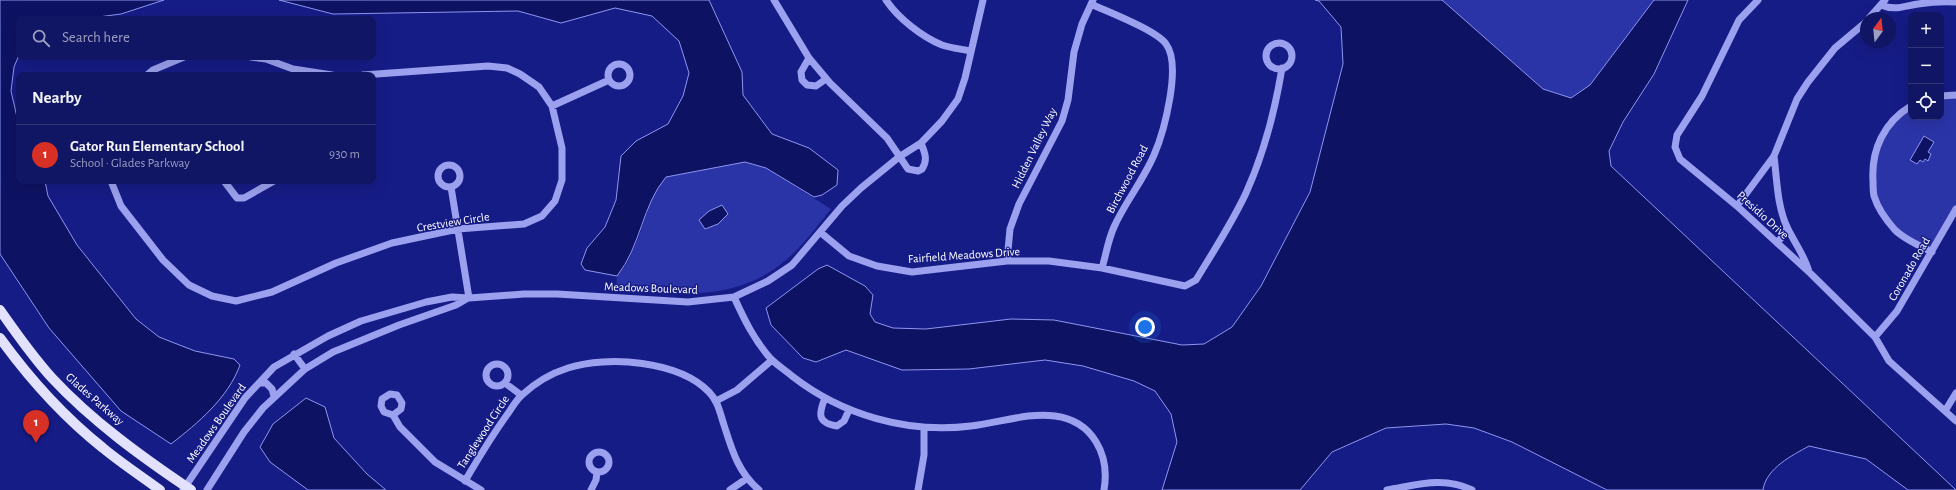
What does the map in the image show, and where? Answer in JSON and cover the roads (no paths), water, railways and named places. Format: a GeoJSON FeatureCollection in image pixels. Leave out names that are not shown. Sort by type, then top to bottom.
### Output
{"type":"FeatureCollection","features":[{"type":"Feature","properties":{"kind":"main road","name":"Glades Parkway"},"geometry":{"type":"LineString","coordinates":[[0,310],[51,377],[74,400],[144,458],[186,489]]}},
{"type":"Feature","properties":{"kind":"main road"},"geometry":{"type":"LineString","coordinates":[[0,338],[41,388],[82,430],[102,448],[160,490]]}},
{"type":"Feature","properties":{"kind":"street"},"geometry":{"type":"LineString","coordinates":[[774,0],[809,58],[826,79],[887,138],[908,169],[918,171],[922,169],[926,159],[921,143]]}},
{"type":"Feature","properties":{"kind":"street"},"geometry":{"type":"LineString","coordinates":[[886,0],[890,6],[915,29],[942,45],[970,51]]}},
{"type":"Feature","properties":{"kind":"street","name":"Meadows Boulevard"},"geometry":{"type":"LineString","coordinates":[[186,489],[245,398],[274,368],[294,354],[328,336],[368,318],[426,302],[452,297],[469,298],[537,294],[688,302],[734,296],[768,280],[792,265],[842,206],[899,156],[921,143],[942,121],[958,99],[965,78],[983,0]]}},
{"type":"Feature","properties":{"kind":"street","name":"Presidio Drive"},"geometry":{"type":"LineString","coordinates":[[1758,0],[1739,20],[1702,96],[1677,135],[1675,146],[1680,159],[1737,206],[1809,272],[1876,337],[1889,361],[1956,421]]}},
{"type":"Feature","properties":{"kind":"street"},"geometry":{"type":"LineString","coordinates":[[1874,12],[1883,2],[1890,9],[1939,1],[1956,2]]}},
{"type":"Feature","properties":{"kind":"street","name":"Hidden Valley Way"},"geometry":{"type":"LineString","coordinates":[[1007,261],[1010,229],[1019,204],[1062,122],[1068,100],[1074,52],[1082,24],[1092,2]]}},
{"type":"Feature","properties":{"kind":"street","name":"Birchwood Road"},"geometry":{"type":"LineString","coordinates":[[1092,2],[1156,35],[1165,42],[1172,53],[1173,72],[1166,116],[1154,155],[1114,227],[1102,268]]}},
{"type":"Feature","properties":{"kind":"street"},"geometry":{"type":"LineString","coordinates":[[1737,206],[1774,156],[1798,99],[1808,82],[1835,48],[1860,27]]}},
{"type":"Feature","properties":{"kind":"street"},"geometry":{"type":"LineString","coordinates":[[809,58],[801,72],[802,80],[807,85],[816,86],[826,79]]}},
{"type":"Feature","properties":{"kind":"street"},"geometry":{"type":"LineString","coordinates":[[151,72],[177,60]]}},
{"type":"Feature","properties":{"kind":"street"},"geometry":{"type":"LineString","coordinates":[[269,60],[293,69],[312,72]]}},
{"type":"Feature","properties":{"kind":"street","name":"Crestview Circle"},"geometry":{"type":"LineString","coordinates":[[112,184],[121,206],[163,260],[189,285],[212,296],[236,301],[272,292],[336,263],[392,243],[458,230],[524,224],[542,216],[555,201],[562,180],[562,148],[552,106],[539,87],[520,74],[507,68],[488,66],[376,74]]}},
{"type":"Feature","properties":{"kind":"street","name":"Fairfield Meadows Drive"},"geometry":{"type":"LineString","coordinates":[[820,232],[850,256],[876,266],[912,272],[1007,261],[1048,261],[1102,268],[1185,286],[1196,280],[1246,194],[1266,142],[1278,95],[1282,68]]}},
{"type":"Feature","properties":{"kind":"street"},"geometry":{"type":"LineString","coordinates":[[552,106],[609,80]]}},
{"type":"Feature","properties":{"kind":"street"},"geometry":{"type":"LineString","coordinates":[[1944,96],[1956,95]]}},
{"type":"Feature","properties":{"kind":"street"},"geometry":{"type":"LineString","coordinates":[[1908,108],[1900,112],[1891,123],[1877,146],[1873,158],[1874,194],[1880,211],[1896,231],[1932,252]]}},
{"type":"Feature","properties":{"kind":"street"},"geometry":{"type":"LineString","coordinates":[[1774,156],[1779,202],[1787,227],[1807,263],[1809,272]]}},
{"type":"Feature","properties":{"kind":"street"},"geometry":{"type":"LineString","coordinates":[[226,184],[237,198],[244,198],[269,184]]}},
{"type":"Feature","properties":{"kind":"street"},"geometry":{"type":"LineString","coordinates":[[451,187],[469,298]]}},
{"type":"Feature","properties":{"kind":"street","name":"Coronado Road"},"geometry":{"type":"LineString","coordinates":[[1876,337],[1897,311],[1956,210]]}},
{"type":"Feature","properties":{"kind":"street"},"geometry":{"type":"LineString","coordinates":[[1777,243],[1786,232],[1787,227]]}},
{"type":"Feature","properties":{"kind":"street"},"geometry":{"type":"LineString","coordinates":[[734,296],[758,343],[772,360],[825,398],[849,410],[881,420],[924,428],[971,427],[1040,415],[1063,418],[1075,422],[1095,438],[1100,447],[1105,480],[1104,490]]}},
{"type":"Feature","properties":{"kind":"street","name":"Meadows Boulevard"},"geometry":{"type":"LineString","coordinates":[[207,490],[244,432],[274,396],[304,369],[333,352],[419,317],[456,305],[469,298]]}},
{"type":"Feature","properties":{"kind":"street"},"geometry":{"type":"LineString","coordinates":[[294,354],[304,369]]}},
{"type":"Feature","properties":{"kind":"street"},"geometry":{"type":"LineString","coordinates":[[716,401],[736,390],[772,360]]}},
{"type":"Feature","properties":{"kind":"street","name":"Tanglewood Circle"},"geometry":{"type":"LineString","coordinates":[[465,481],[500,424],[521,396],[544,378],[569,368],[596,362],[625,362],[654,365],[671,369],[699,383],[716,401],[733,453],[746,479],[759,490]]}},
{"type":"Feature","properties":{"kind":"street"},"geometry":{"type":"LineString","coordinates":[[259,383],[266,383],[272,389],[274,396]]}},
{"type":"Feature","properties":{"kind":"street","name":"Tanglewood Circle"},"geometry":{"type":"LineString","coordinates":[[505,383],[521,396]]}},
{"type":"Feature","properties":{"kind":"street"},"geometry":{"type":"LineString","coordinates":[[1945,411],[1956,393]]}},
{"type":"Feature","properties":{"kind":"street"},"geometry":{"type":"LineString","coordinates":[[825,398],[820,410],[822,420],[827,424],[837,426],[844,421],[849,410]]}},
{"type":"Feature","properties":{"kind":"street","name":"Tanglewood Circle"},"geometry":{"type":"LineString","coordinates":[[393,415],[400,426],[435,462],[481,490]]}},
{"type":"Feature","properties":{"kind":"street"},"geometry":{"type":"LineString","coordinates":[[918,490],[924,454],[924,428]]}},
{"type":"Feature","properties":{"kind":"street"},"geometry":{"type":"LineString","coordinates":[[591,490],[596,480],[597,472]]}},
{"type":"Feature","properties":{"kind":"street"},"geometry":{"type":"LineString","coordinates":[[730,490],[746,479]]}},
{"type":"Feature","properties":{"kind":"street"},"geometry":{"type":"LineString","coordinates":[[1387,490],[1432,482],[1451,482],[1472,490]]}},
{"type":"Feature","properties":{"kind":"place","name":"Gator Run Elementary School"},"geometry":{"type":"Point","coordinates":[36,443]}}]}
